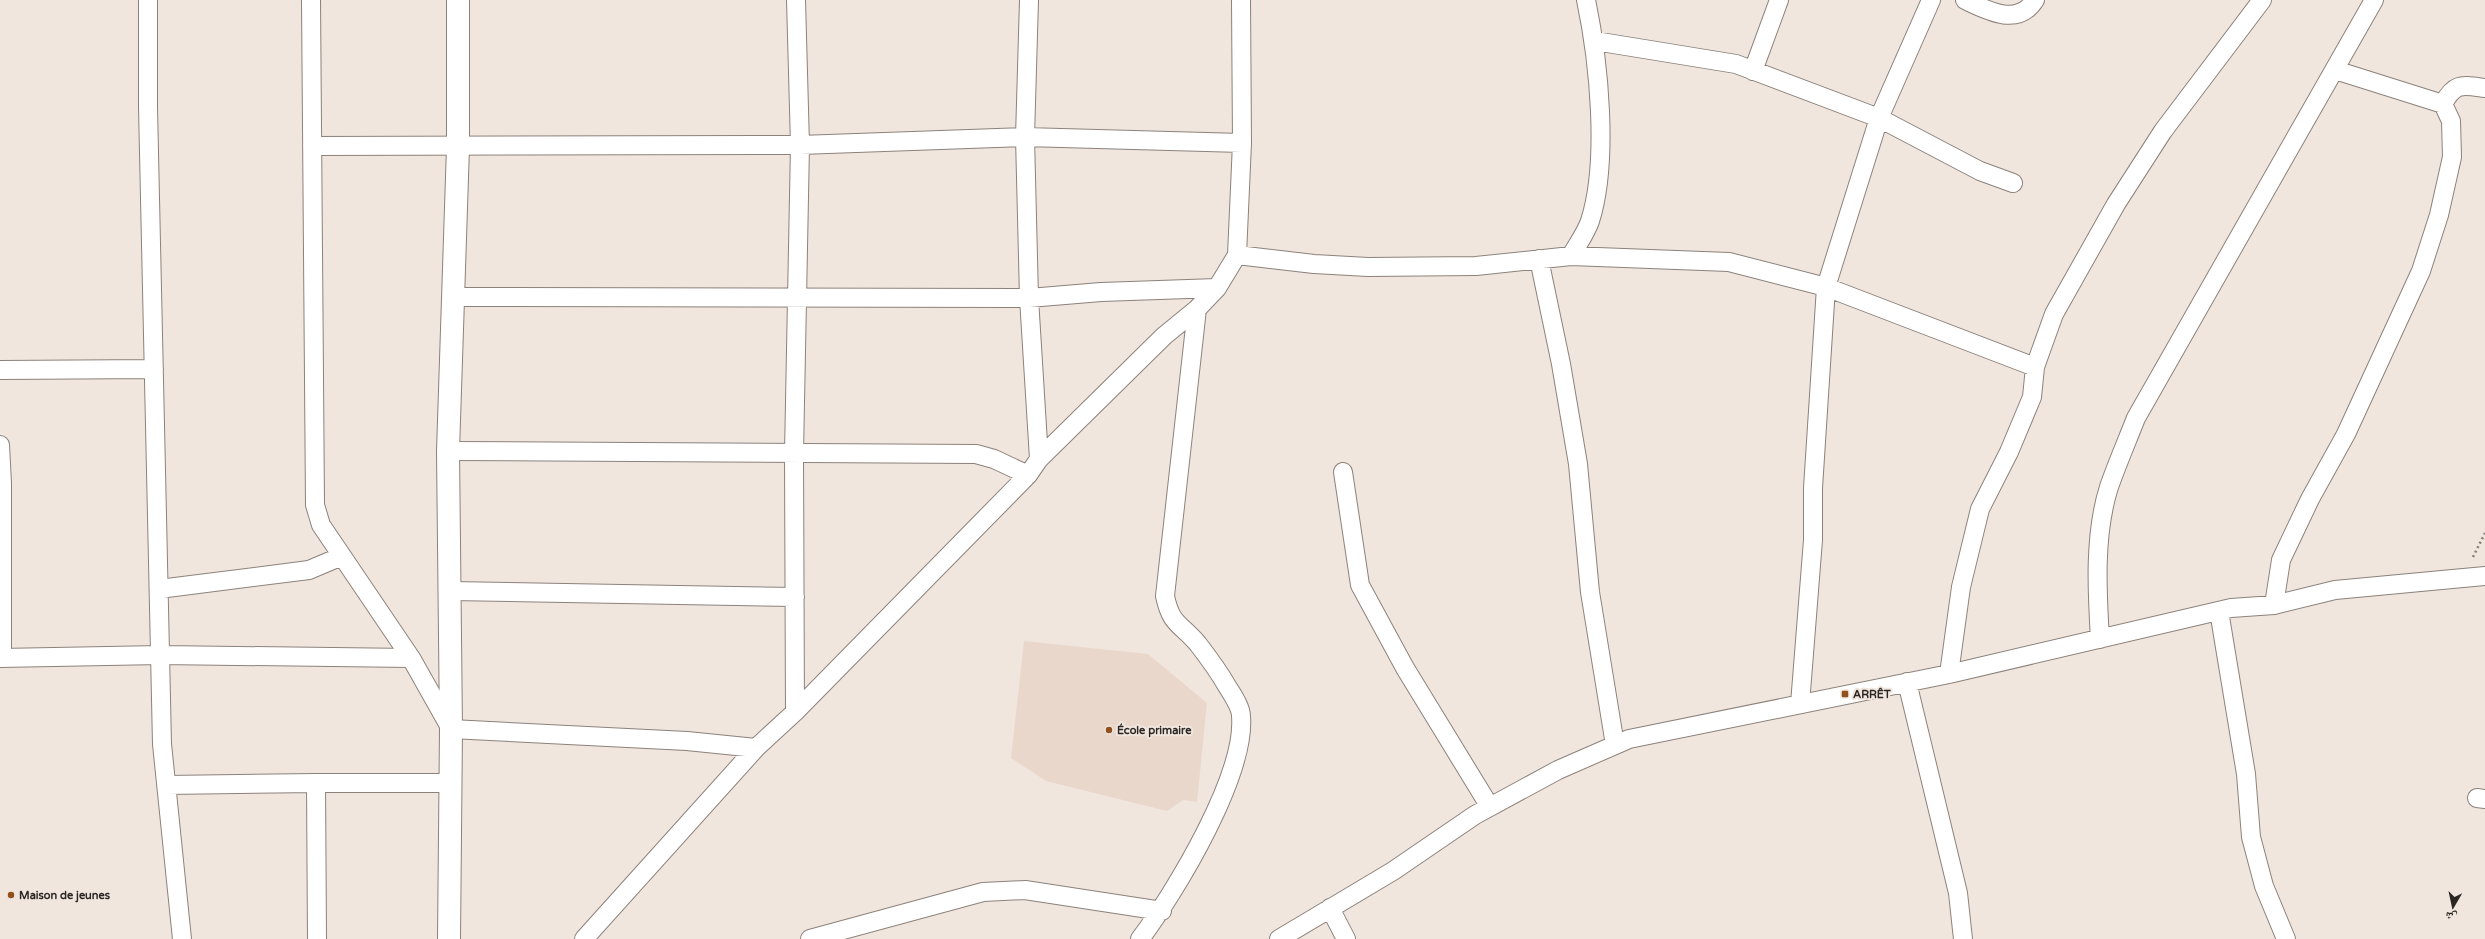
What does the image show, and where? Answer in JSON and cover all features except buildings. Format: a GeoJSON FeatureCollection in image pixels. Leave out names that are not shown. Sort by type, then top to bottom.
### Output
{"type":"FeatureCollection","features":[{"type":"Feature","properties":{"kind":"main road"},"geometry":{"type":"LineString","coordinates":[[448,939],[451,729],[448,451],[458,147],[458,0]]}},
{"type":"Feature","properties":{"kind":"street"},"geometry":{"type":"LineString","coordinates":[[148,0],[148,107],[162,744],[182,939]]}},
{"type":"Feature","properties":{"kind":"street"},"geometry":{"type":"LineString","coordinates":[[311,0],[316,505],[321,525],[411,658],[451,729],[631,737],[756,748]]}},
{"type":"Feature","properties":{"kind":"street"},"geometry":{"type":"LineString","coordinates":[[796,0],[800,146],[794,454],[796,712]]}},
{"type":"Feature","properties":{"kind":"street"},"geometry":{"type":"LineString","coordinates":[[1029,0],[1025,136],[1029,298],[1039,459]]}},
{"type":"Feature","properties":{"kind":"street"},"geometry":{"type":"LineString","coordinates":[[584,939],[756,748],[796,712],[1028,475],[1039,459],[1164,336],[1197,309],[1217,288],[1236,255],[1242,143],[1241,0]]}},
{"type":"Feature","properties":{"kind":"street"},"geometry":{"type":"LineString","coordinates":[[1571,256],[1589,222],[1600,176],[1599,104],[1595,41],[1586,0]]}},
{"type":"Feature","properties":{"kind":"street"},"geometry":{"type":"LineString","coordinates":[[1753,71],[1779,0]]}},
{"type":"Feature","properties":{"kind":"street"},"geometry":{"type":"LineString","coordinates":[[1800,704],[1813,540],[1813,488],[1826,287],[1879,118],[1931,0]]}},
{"type":"Feature","properties":{"kind":"street"},"geometry":{"type":"LineString","coordinates":[[1965,0],[1994,13],[2015,16],[2030,8],[2035,0]]}},
{"type":"Feature","properties":{"kind":"street"},"geometry":{"type":"LineString","coordinates":[[1949,674],[1961,587],[1980,509],[2009,452],[2032,397],[2035,367],[2054,314],[2116,204],[2164,131],[2262,0]]}},
{"type":"Feature","properties":{"kind":"street"},"geometry":{"type":"LineString","coordinates":[[2100,639],[2097,587],[2101,528],[2109,488],[2136,418],[2255,206],[2335,70],[2374,0]]}},
{"type":"Feature","properties":{"kind":"street"},"geometry":{"type":"LineString","coordinates":[[1595,41],[1736,64],[1879,118],[1980,171],[2013,183]]}},
{"type":"Feature","properties":{"kind":"street"},"geometry":{"type":"LineString","coordinates":[[2274,605],[2281,560],[2310,499],[2346,434],[2421,271],[2440,215],[2452,157],[2451,121],[2443,104],[2335,70]]}},
{"type":"Feature","properties":{"kind":"street"},"geometry":{"type":"LineString","coordinates":[[2443,104],[2450,91],[2461,85],[2485,88]]}},
{"type":"Feature","properties":{"kind":"street"},"geometry":{"type":"LineString","coordinates":[[312,146],[800,146],[1025,136],[1242,143]]}},
{"type":"Feature","properties":{"kind":"street"},"geometry":{"type":"LineString","coordinates":[[1236,255],[1314,264],[1368,267],[1476,266],[1571,256],[1729,262],[1826,287],[2035,367]]}},
{"type":"Feature","properties":{"kind":"street"},"geometry":{"type":"LineString","coordinates":[[1539,259],[1561,364],[1578,464],[1590,592],[1615,745]]}},
{"type":"Feature","properties":{"kind":"street"},"geometry":{"type":"LineString","coordinates":[[453,297],[797,296],[1029,298],[1101,292],[1217,288]]}},
{"type":"Feature","properties":{"kind":"street"},"geometry":{"type":"LineString","coordinates":[[1140,939],[1162,911],[1222,798],[1237,757],[1242,715],[1227,686],[1197,643],[1175,623],[1168,610],[1165,596],[1197,309]]}},
{"type":"Feature","properties":{"kind":"street"},"geometry":{"type":"LineString","coordinates":[[0,370],[154,369]]}},
{"type":"Feature","properties":{"kind":"street"},"geometry":{"type":"LineString","coordinates":[[0,446],[1,658],[161,655],[411,658]]}},
{"type":"Feature","properties":{"kind":"street"},"geometry":{"type":"LineString","coordinates":[[448,451],[794,454],[881,452],[976,454],[994,459],[1028,475]]}},
{"type":"Feature","properties":{"kind":"street"},"geometry":{"type":"LineString","coordinates":[[1343,472],[1360,585],[1405,668],[1490,807]]}},
{"type":"Feature","properties":{"kind":"street"},"geometry":{"type":"LineString","coordinates":[[159,589],[309,570],[342,556]]}},
{"type":"Feature","properties":{"kind":"street"},"geometry":{"type":"LineString","coordinates":[[1279,939],[1490,807],[1558,770],[1629,739],[1949,674],[2219,611],[2274,605],[2335,590],[2485,576]]}},
{"type":"Feature","properties":{"kind":"street"},"geometry":{"type":"LineString","coordinates":[[450,591],[795,597]]}},
{"type":"Feature","properties":{"kind":"street"},"geometry":{"type":"LineString","coordinates":[[2219,611],[2246,774],[2251,837],[2264,886],[2286,939]]}},
{"type":"Feature","properties":{"kind":"street"},"geometry":{"type":"LineString","coordinates":[[1907,682],[1958,893],[1963,939]]}},
{"type":"Feature","properties":{"kind":"street"},"geometry":{"type":"LineString","coordinates":[[316,783],[317,939]]}},
{"type":"Feature","properties":{"kind":"street"},"geometry":{"type":"LineString","coordinates":[[166,785],[450,783]]}},
{"type":"Feature","properties":{"kind":"street"},"geometry":{"type":"LineString","coordinates":[[810,939],[983,892],[1025,890],[1162,911]]}},
{"type":"Feature","properties":{"kind":"street"},"geometry":{"type":"LineString","coordinates":[[1330,908],[1346,939]]}},
{"type":"Feature","properties":{"kind":"path"},"geometry":{"type":"LineString","coordinates":[[2462,579],[2485,533]]}},
{"type":"Feature","properties":{"kind":"shaded area","name":"École primaire"},"geometry":{"type":"Polygon","coordinates":[[[1024,641],[1148,654],[1207,703],[1197,802],[1183,800],[1167,811],[1046,781],[1011,758],[1024,641]]]}},
{"type":"Feature","properties":{"kind":"place","name":"ARRÊT"},"geometry":{"type":"Point","coordinates":[1845,694]}},
{"type":"Feature","properties":{"kind":"place","name":"École primaire"},"geometry":{"type":"Point","coordinates":[1109,730]}},
{"type":"Feature","properties":{"kind":"place","name":"Maison de jeunes"},"geometry":{"type":"Point","coordinates":[11,895]}}]}
